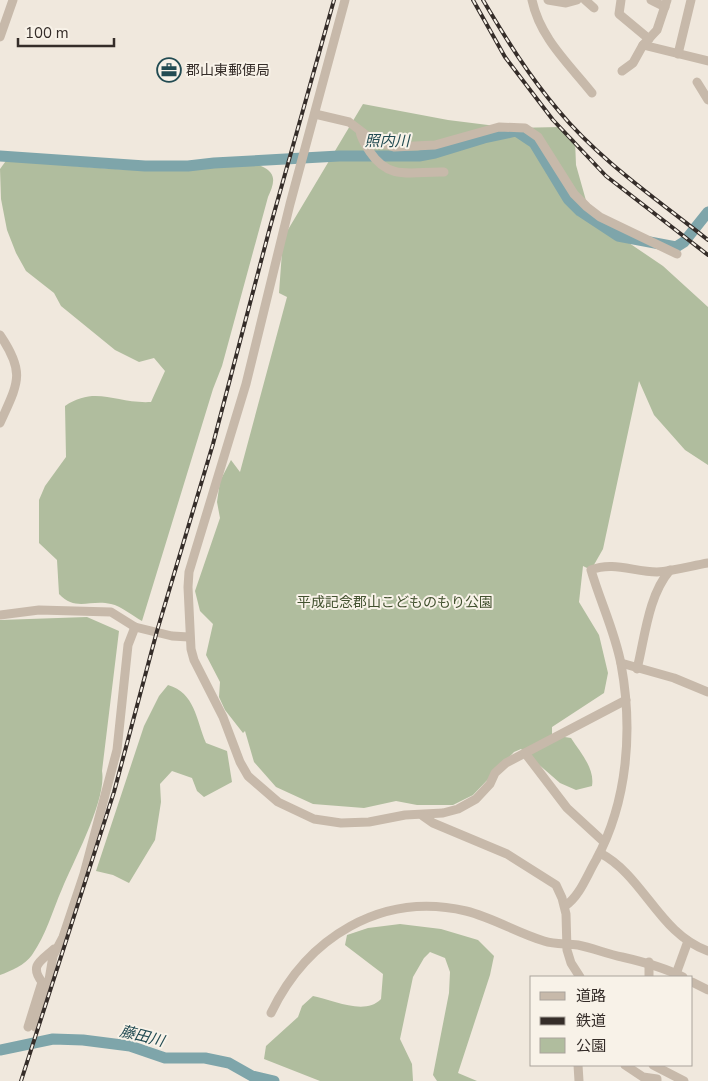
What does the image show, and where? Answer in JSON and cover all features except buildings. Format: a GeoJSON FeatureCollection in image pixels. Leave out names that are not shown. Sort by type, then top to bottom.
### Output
{"type":"FeatureCollection","features":[{"type":"Feature","properties":{"kind":"street"},"geometry":{"type":"LineString","coordinates":[[0,37],[13,0]]}},
{"type":"Feature","properties":{"kind":"street"},"geometry":{"type":"LineString","coordinates":[[345,0],[246,384],[189,572],[190,637],[194,660],[223,717],[240,762],[248,776],[263,792],[296,812],[314,819],[340,823],[369,822],[405,815],[423,816],[443,813],[471,803],[490,784],[496,773],[506,763],[626,700]]}},
{"type":"Feature","properties":{"kind":"street"},"geometry":{"type":"LineString","coordinates":[[531,0],[536,15],[553,47],[592,94]]}},
{"type":"Feature","properties":{"kind":"street"},"geometry":{"type":"LineString","coordinates":[[548,0],[566,3],[577,0]]}},
{"type":"Feature","properties":{"kind":"street"},"geometry":{"type":"LineString","coordinates":[[585,0],[594,8]]}},
{"type":"Feature","properties":{"kind":"street"},"geometry":{"type":"LineString","coordinates":[[621,0],[619,14],[646,42],[678,54],[708,61]]}},
{"type":"Feature","properties":{"kind":"street"},"geometry":{"type":"LineString","coordinates":[[622,71],[633,63],[646,42],[658,30],[666,3],[651,0]]}},
{"type":"Feature","properties":{"kind":"street"},"geometry":{"type":"LineString","coordinates":[[678,54],[692,0]]}},
{"type":"Feature","properties":{"kind":"street"},"geometry":{"type":"LineString","coordinates":[[697,82],[708,100]]}},
{"type":"Feature","properties":{"kind":"street"},"geometry":{"type":"LineString","coordinates":[[315,114],[349,122],[380,144],[394,146],[418,147],[435,145],[498,127],[525,128],[538,137],[574,194],[587,207],[600,217],[676,254]]}},
{"type":"Feature","properties":{"kind":"street"},"geometry":{"type":"LineString","coordinates":[[360,131],[368,149],[378,164],[385,170],[403,173],[444,172]]}},
{"type":"Feature","properties":{"kind":"street"},"geometry":{"type":"LineString","coordinates":[[0,334],[15,359],[18,376],[16,386],[0,423]]}},
{"type":"Feature","properties":{"kind":"street"},"geometry":{"type":"LineString","coordinates":[[565,906],[576,895],[604,842],[617,806],[624,773],[627,744],[626,700],[621,663],[591,570],[603,565],[631,571],[670,570],[708,563]]}},
{"type":"Feature","properties":{"kind":"street"},"geometry":{"type":"LineString","coordinates":[[636,669],[654,600],[663,579],[670,570]]}},
{"type":"Feature","properties":{"kind":"street"},"geometry":{"type":"LineString","coordinates":[[0,615],[39,610],[111,612],[135,627],[172,636],[190,637]]}},
{"type":"Feature","properties":{"kind":"street"},"geometry":{"type":"LineString","coordinates":[[58,946],[36,965],[35,972],[42,982],[32,1027],[48,986],[52,961],[63,937],[84,874],[117,750],[128,645],[135,627]]}},
{"type":"Feature","properties":{"kind":"street"},"geometry":{"type":"LineString","coordinates":[[621,663],[636,669],[674,678],[708,692]]}},
{"type":"Feature","properties":{"kind":"street"},"geometry":{"type":"LineString","coordinates":[[525,753],[567,808],[604,842]]}},
{"type":"Feature","properties":{"kind":"street"},"geometry":{"type":"LineString","coordinates":[[423,816],[432,823],[507,854],[558,888],[565,906],[567,944],[571,963],[577,976]]}},
{"type":"Feature","properties":{"kind":"street"},"geometry":{"type":"LineString","coordinates":[[600,852],[627,873],[665,921],[688,942],[708,951]]}},
{"type":"Feature","properties":{"kind":"street"},"geometry":{"type":"LineString","coordinates":[[271,1013],[290,980],[317,948],[335,934],[388,911],[426,906],[466,911],[490,918],[545,942],[576,944],[648,962],[680,975],[688,942]]}},
{"type":"Feature","properties":{"kind":"street"},"geometry":{"type":"LineString","coordinates":[[648,962],[648,976]]}},
{"type":"Feature","properties":{"kind":"street"},"geometry":{"type":"LineString","coordinates":[[693,982],[708,990]]}},
{"type":"Feature","properties":{"kind":"street"},"geometry":{"type":"LineString","coordinates":[[578,1066],[579,1081]]}},
{"type":"Feature","properties":{"kind":"street"},"geometry":{"type":"LineString","coordinates":[[627,1066],[643,1078],[656,1079],[657,1081]]}},
{"type":"Feature","properties":{"kind":"street"},"geometry":{"type":"LineString","coordinates":[[656,1066],[684,1081]]}},
{"type":"Feature","properties":{"kind":"green space","name":"平成記念郡山こどものもり公園"},"geometry":{"type":"Polygon","coordinates":[[[363,104],[448,120],[513,128],[560,127],[575,140],[576,165],[587,204],[601,224],[663,266],[708,307],[708,465],[685,450],[654,415],[639,381],[603,549],[591,570],[583,566],[579,602],[599,635],[608,673],[604,693],[552,727],[552,735],[571,738],[589,767],[592,786],[576,790],[560,783],[521,749],[514,752],[473,795],[453,805],[417,805],[396,801],[364,808],[313,804],[276,787],[254,762],[245,731],[243,733],[225,710],[219,697],[220,682],[206,655],[213,624],[200,611],[195,591],[220,518],[217,502],[220,481],[231,460],[240,472],[287,297],[279,293],[283,238],[363,104]]]}},
{"type":"Feature","properties":{"kind":"green space"},"geometry":{"type":"Polygon","coordinates":[[[8,158],[107,169],[140,170],[235,162],[261,166],[272,175],[272,188],[222,366],[213,389],[142,621],[115,605],[103,603],[77,604],[59,594],[57,560],[39,543],[39,500],[45,486],[66,457],[65,406],[76,400],[97,396],[127,401],[151,402],[165,371],[154,358],[139,362],[115,350],[61,306],[54,293],[26,271],[16,253],[7,230],[1,199],[0,169],[8,158]]]}},
{"type":"Feature","properties":{"kind":"green space"},"geometry":{"type":"Polygon","coordinates":[[[87,617],[119,631],[99,797],[88,830],[37,947],[26,962],[0,975],[0,620],[87,617]]]}},
{"type":"Feature","properties":{"kind":"green space"},"geometry":{"type":"Polygon","coordinates":[[[168,685],[184,694],[189,701],[197,716],[206,743],[227,751],[232,782],[204,797],[197,791],[192,778],[172,771],[160,784],[161,802],[155,840],[129,883],[113,875],[96,871],[144,726],[159,696],[168,685]]]}},
{"type":"Feature","properties":{"kind":"green space"},"geometry":{"type":"Polygon","coordinates":[[[400,924],[441,929],[478,940],[494,956],[490,975],[458,1073],[477,1081],[437,1081],[433,1075],[449,993],[450,972],[445,958],[430,952],[424,958],[413,977],[400,1039],[412,1064],[413,1081],[320,1081],[264,1059],[266,1046],[298,1017],[302,1006],[313,996],[358,1007],[374,1004],[381,999],[383,974],[345,945],[347,935],[368,928],[400,924]]]}},
{"type":"Feature","properties":{"kind":"waterway","name":"照内川"},"geometry":{"type":"LineString","coordinates":[[0,156],[145,166],[188,166],[339,156],[419,156],[516,131],[534,143],[568,199],[580,211],[618,236],[676,247],[684,242],[708,212]]}},
{"type":"Feature","properties":{"kind":"waterway","name":"藤田川"},"geometry":{"type":"LineString","coordinates":[[0,1050],[53,1039],[83,1040],[130,1046],[165,1058],[205,1058],[229,1063],[252,1076],[274,1081]]}},
{"type":"Feature","properties":{"kind":"railway"},"geometry":{"type":"LineString","coordinates":[[21,1081],[114,792],[157,631],[213,444],[269,231],[334,0]]}},
{"type":"Feature","properties":{"kind":"railway"},"geometry":{"type":"LineString","coordinates":[[473,0],[505,57],[553,120],[606,176],[708,255]]}},
{"type":"Feature","properties":{"kind":"railway"},"geometry":{"type":"LineString","coordinates":[[483,0],[528,71],[547,97],[574,128],[610,163],[708,240]]}},
{"type":"Feature","properties":{"kind":"place","name":"郡山東郵便局"},"geometry":{"type":"Point","coordinates":[169,70]}}]}
